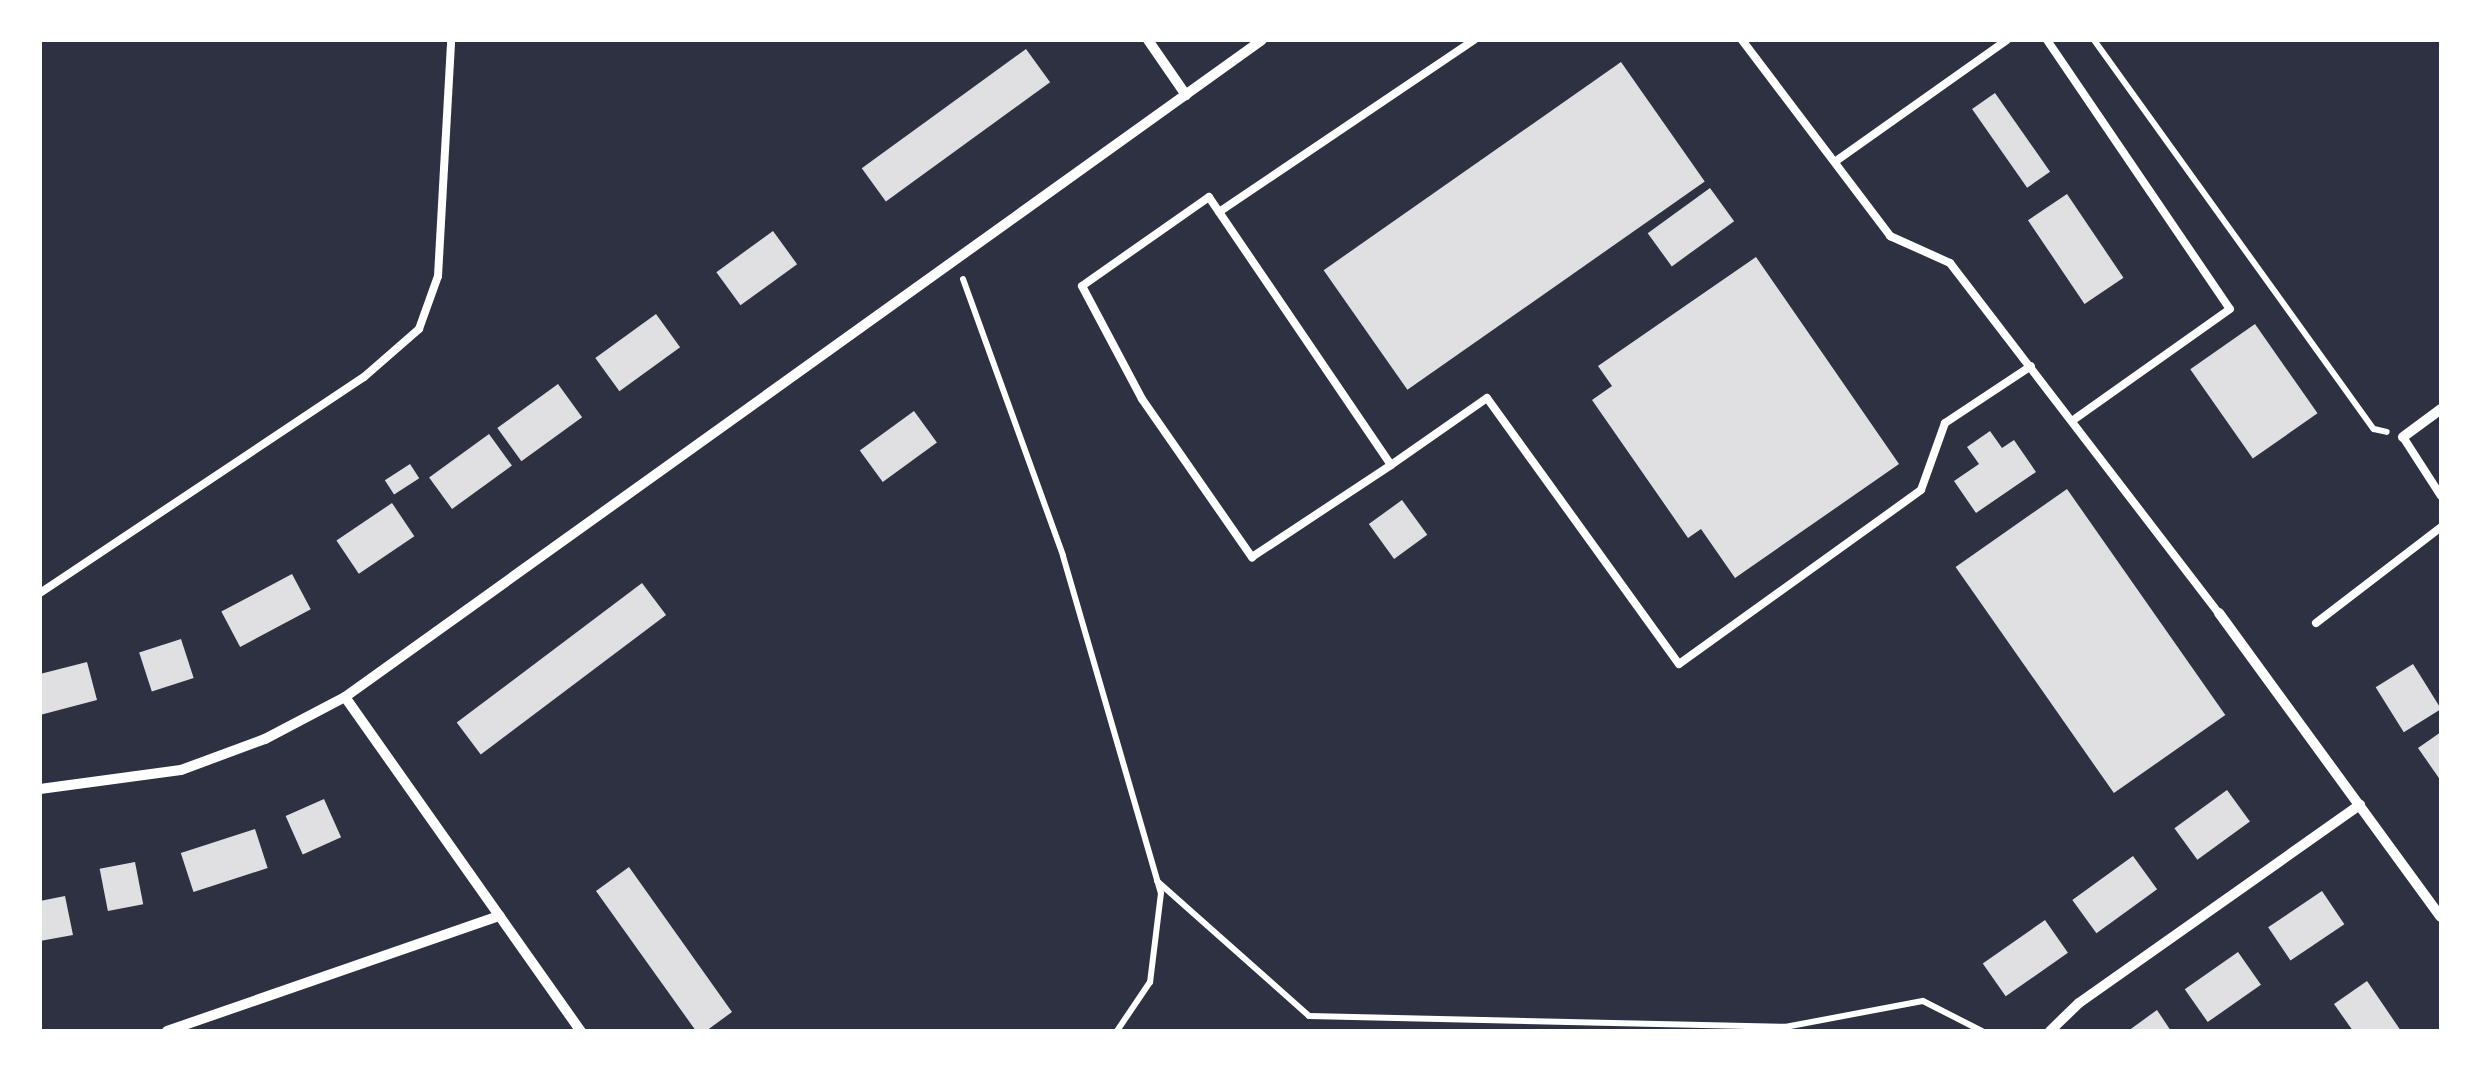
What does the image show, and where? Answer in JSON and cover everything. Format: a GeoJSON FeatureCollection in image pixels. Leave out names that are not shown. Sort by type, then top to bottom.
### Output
{"type":"FeatureCollection","features":[{"type":"Feature","properties":{"kind":"street"},"geometry":{"type":"LineString","coordinates":[[1148,40],[1186,94]]}},
{"type":"Feature","properties":{"kind":"street"},"geometry":{"type":"LineString","coordinates":[[40,789],[181,770],[265,739],[345,697],[1262,40]]}},
{"type":"Feature","properties":{"kind":"street"},"geometry":{"type":"LineString","coordinates":[[2403,436],[2441,409]]}},
{"type":"Feature","properties":{"kind":"street"},"geometry":{"type":"LineString","coordinates":[[2219,613],[2441,916]]}},
{"type":"Feature","properties":{"kind":"street"},"geometry":{"type":"LineString","coordinates":[[345,697],[581,1031]]}},
{"type":"Feature","properties":{"kind":"street"},"geometry":{"type":"LineString","coordinates":[[2050,1031],[2079,1003],[2360,806]]}},
{"type":"Feature","properties":{"kind":"street"},"geometry":{"type":"LineString","coordinates":[[167,1031],[500,916]]}},
{"type":"Feature","properties":{"kind":"lane"},"geometry":{"type":"LineString","coordinates":[[40,593],[364,377],[419,329],[438,276],[451,40]]}},
{"type":"Feature","properties":{"kind":"lane"},"geometry":{"type":"LineString","coordinates":[[1220,212],[1474,40]]}},
{"type":"Feature","properties":{"kind":"lane"},"geometry":{"type":"LineString","coordinates":[[1742,40],[1890,236],[1950,262],[2076,418],[2219,613]]}},
{"type":"Feature","properties":{"kind":"lane"},"geometry":{"type":"LineString","coordinates":[[1836,161],[2007,40]]}},
{"type":"Feature","properties":{"kind":"lane"},"geometry":{"type":"LineString","coordinates":[[2047,40],[2230,309],[2076,418]]}},
{"type":"Feature","properties":{"kind":"lane"},"geometry":{"type":"LineString","coordinates":[[1391,465],[1209,197],[1082,286],[1142,399],[1252,558],[1391,465],[1487,398],[1679,664],[1922,490],[1945,423],[2031,366]]}},
{"type":"Feature","properties":{"kind":"lane"},"geometry":{"type":"LineString","coordinates":[[2403,436],[2441,496]]}},
{"type":"Feature","properties":{"kind":"lane"},"geometry":{"type":"LineString","coordinates":[[2316,622],[2441,526]]}},
{"type":"Feature","properties":{"kind":"path"},"geometry":{"type":"LineString","coordinates":[[2094,40],[2374,429],[2403,436]]}},
{"type":"Feature","properties":{"kind":"path"},"geometry":{"type":"LineString","coordinates":[[956,259],[1063,556],[1157,881],[1150,982],[1117,1031]]}},
{"type":"Feature","properties":{"kind":"path"},"geometry":{"type":"LineString","coordinates":[[1157,881],[1309,1016],[1785,1027],[1923,1002],[1982,1031]]}},
{"type":"Feature","properties":{"kind":"building"},"geometry":{"type":"Polygon","coordinates":[[[1026,49],[1050,82],[886,201],[862,168],[1026,49]]]}},
{"type":"Feature","properties":{"kind":"building"},"geometry":{"type":"Polygon","coordinates":[[[1621,62],[1705,182],[1407,390],[1324,270],[1621,62]]]}},
{"type":"Feature","properties":{"kind":"building"},"geometry":{"type":"Polygon","coordinates":[[[1995,93],[2050,172],[2027,188],[1972,109],[1995,93]]]}},
{"type":"Feature","properties":{"kind":"building"},"geometry":{"type":"Polygon","coordinates":[[[1710,188],[1734,221],[1672,266],[1648,233],[1710,188]]]}},
{"type":"Feature","properties":{"kind":"building"},"geometry":{"type":"Polygon","coordinates":[[[2067,194],[2123,278],[2085,304],[2028,220],[2067,194]]]}},
{"type":"Feature","properties":{"kind":"building"},"geometry":{"type":"Polygon","coordinates":[[[773,231],[797,264],[740,305],[716,272],[773,231]]]}},
{"type":"Feature","properties":{"kind":"building"},"geometry":{"type":"Polygon","coordinates":[[[1756,257],[1899,464],[1735,578],[1701,529],[1688,538],[1592,400],[1612,386],[1598,366],[1756,257]]]}},
{"type":"Feature","properties":{"kind":"building"},"geometry":{"type":"Polygon","coordinates":[[[656,314],[680,347],[619,391],[595,358],[656,314]]]}},
{"type":"Feature","properties":{"kind":"building"},"geometry":{"type":"Polygon","coordinates":[[[2255,324],[2318,413],[2253,459],[2190,369],[2255,324]]]}},
{"type":"Feature","properties":{"kind":"building"},"geometry":{"type":"Polygon","coordinates":[[[558,384],[582,417],[521,461],[497,428],[558,384]]]}},
{"type":"Feature","properties":{"kind":"building"},"geometry":{"type":"Polygon","coordinates":[[[914,411],[937,443],[883,482],[860,450],[914,411]]]}},
{"type":"Feature","properties":{"kind":"building"},"geometry":{"type":"Polygon","coordinates":[[[1990,431],[2002,448],[2014,440],[2036,472],[1976,513],[1954,481],[1979,464],[1967,447],[1990,431]]]}},
{"type":"Feature","properties":{"kind":"building"},"geometry":{"type":"Polygon","coordinates":[[[489,434],[512,466],[452,509],[429,477],[489,434]]]}},
{"type":"Feature","properties":{"kind":"building"},"geometry":{"type":"Polygon","coordinates":[[[410,464],[419,478],[394,495],[385,480],[410,464]]]}},
{"type":"Feature","properties":{"kind":"building"},"geometry":{"type":"Polygon","coordinates":[[[2067,489],[2225,715],[2114,793],[1956,567],[2067,489]]]}},
{"type":"Feature","properties":{"kind":"building"},"geometry":{"type":"Polygon","coordinates":[[[1402,500],[1427,535],[1394,559],[1369,524],[1402,500]]]}},
{"type":"Feature","properties":{"kind":"building"},"geometry":{"type":"Polygon","coordinates":[[[392,503],[414,536],[359,574],[336,540],[392,503]]]}},
{"type":"Feature","properties":{"kind":"building"},"geometry":{"type":"Polygon","coordinates":[[[292,574],[311,609],[240,647],[221,612],[292,574]]]}},
{"type":"Feature","properties":{"kind":"building"},"geometry":{"type":"Polygon","coordinates":[[[642,583],[666,615],[481,755],[457,723],[642,583]]]}},
{"type":"Feature","properties":{"kind":"building"},"geometry":{"type":"Polygon","coordinates":[[[181,639],[194,678],[152,692],[139,653],[181,639]]]}},
{"type":"Feature","properties":{"kind":"building"},"geometry":{"type":"Polygon","coordinates":[[[87,662],[97,700],[40,715],[40,674],[87,662]]]}},
{"type":"Feature","properties":{"kind":"building"},"geometry":{"type":"Polygon","coordinates":[[[2413,664],[2441,709],[2404,732],[2376,687],[2413,664]]]}},
{"type":"Feature","properties":{"kind":"building"},"geometry":{"type":"Polygon","coordinates":[[[2441,732],[2441,781],[2418,748],[2441,732]]]}},
{"type":"Feature","properties":{"kind":"building"},"geometry":{"type":"Polygon","coordinates":[[[2227,790],[2250,822],[2197,860],[2174,828],[2227,790]]]}},
{"type":"Feature","properties":{"kind":"building"},"geometry":{"type":"Polygon","coordinates":[[[324,799],[341,837],[303,854],[286,816],[324,799]]]}},
{"type":"Feature","properties":{"kind":"building"},"geometry":{"type":"Polygon","coordinates":[[[255,829],[268,868],[193,892],[181,853],[255,829]]]}},
{"type":"Feature","properties":{"kind":"building"},"geometry":{"type":"Polygon","coordinates":[[[2133,856],[2157,889],[2096,933],[2072,900],[2133,856]]]}},
{"type":"Feature","properties":{"kind":"building"},"geometry":{"type":"Polygon","coordinates":[[[135,862],[143,904],[108,911],[100,869],[135,862]]]}},
{"type":"Feature","properties":{"kind":"building"},"geometry":{"type":"Polygon","coordinates":[[[629,867],[732,1012],[706,1031],[696,1031],[596,891],[629,867]]]}},
{"type":"Feature","properties":{"kind":"building"},"geometry":{"type":"Polygon","coordinates":[[[2322,891],[2344,924],[2290,961],[2268,927],[2322,891]]]}},
{"type":"Feature","properties":{"kind":"building"},"geometry":{"type":"Polygon","coordinates":[[[65,896],[73,935],[40,941],[40,901],[65,896]]]}},
{"type":"Feature","properties":{"kind":"building"},"geometry":{"type":"Polygon","coordinates":[[[2045,920],[2068,953],[2006,996],[1983,964],[2045,920]]]}},
{"type":"Feature","properties":{"kind":"building"},"geometry":{"type":"Polygon","coordinates":[[[2238,952],[2261,985],[2208,1022],[2185,989],[2238,952]]]}},
{"type":"Feature","properties":{"kind":"building"},"geometry":{"type":"Polygon","coordinates":[[[2367,981],[2401,1031],[2353,1031],[2334,1004],[2367,981]]]}},
{"type":"Feature","properties":{"kind":"building"},"geometry":{"type":"Polygon","coordinates":[[[2157,1010],[2171,1031],[2128,1031],[2157,1010]]]}}]}
